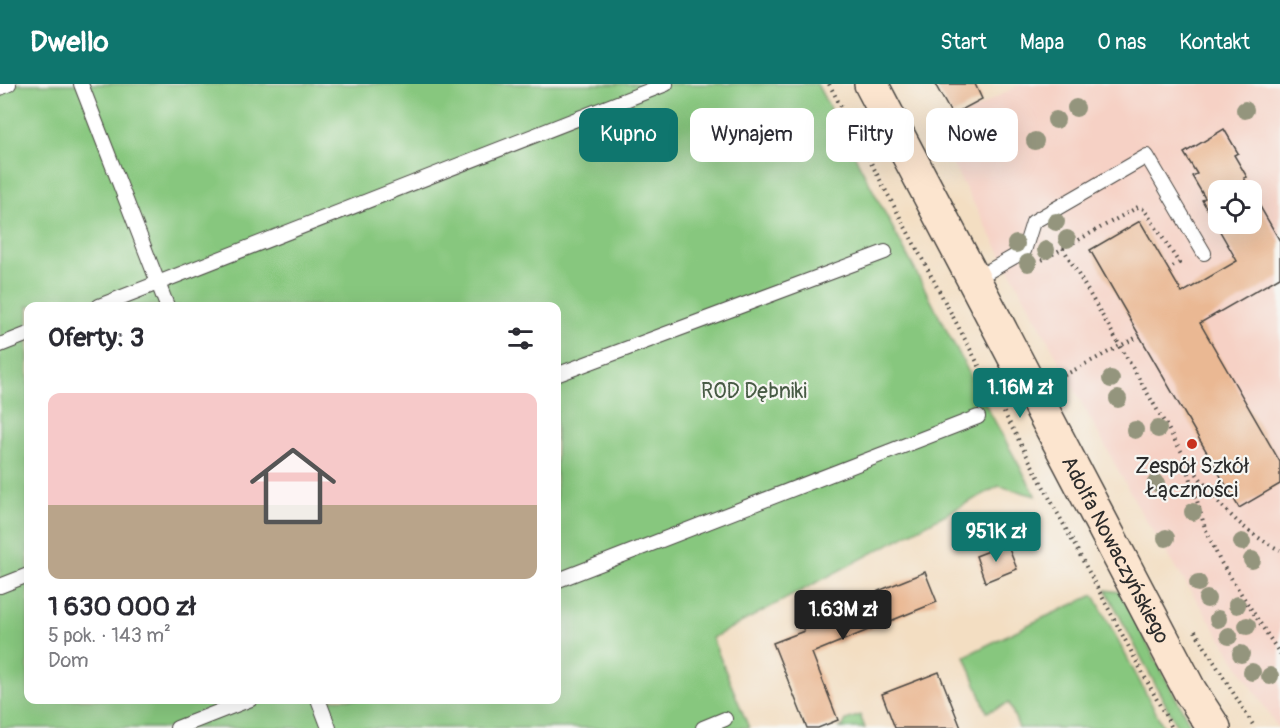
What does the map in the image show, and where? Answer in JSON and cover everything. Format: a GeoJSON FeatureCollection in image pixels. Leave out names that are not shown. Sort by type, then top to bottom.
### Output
{"type":"FeatureCollection","features":[{"type":"Feature","properties":{"kind":"street","name":"Adolfa Nowaczyńskiego"},"geometry":{"type":"LineString","coordinates":[[871,84],[1190,691],[1214,728]]}},
{"type":"Feature","properties":{"kind":"lane"},"geometry":{"type":"LineString","coordinates":[[0,88],[9,84]]}},
{"type":"Feature","properties":{"kind":"lane"},"geometry":{"type":"LineString","coordinates":[[81,84],[165,302]]}},
{"type":"Feature","properties":{"kind":"lane"},"geometry":{"type":"LineString","coordinates":[[109,302],[666,84]]}},
{"type":"Feature","properties":{"kind":"lane"},"geometry":{"type":"LineString","coordinates":[[975,279],[1024,251],[1033,222],[1147,156],[1204,253]]}},
{"type":"Feature","properties":{"kind":"lane"},"geometry":{"type":"LineString","coordinates":[[561,373],[885,252]]}},
{"type":"Feature","properties":{"kind":"lane"},"geometry":{"type":"LineString","coordinates":[[0,345],[24,336]]}},
{"type":"Feature","properties":{"kind":"lane"},"geometry":{"type":"LineString","coordinates":[[561,579],[978,417]]}},
{"type":"Feature","properties":{"kind":"lane"},"geometry":{"type":"LineString","coordinates":[[0,586],[24,577]]}},
{"type":"Feature","properties":{"kind":"lane"},"geometry":{"type":"LineString","coordinates":[[177,728],[238,704]]}},
{"type":"Feature","properties":{"kind":"lane"},"geometry":{"type":"LineString","coordinates":[[320,704],[329,728]]}},
{"type":"Feature","properties":{"kind":"lane"},"geometry":{"type":"LineString","coordinates":[[703,728],[725,719]]}},
{"type":"Feature","properties":{"kind":"path"},"geometry":{"type":"LineString","coordinates":[[830,84],[1172,728]]}},
{"type":"Feature","properties":{"kind":"path"},"geometry":{"type":"LineString","coordinates":[[1169,269],[1179,263],[1144,209],[1138,207],[1063,248],[1184,456],[1217,502],[1236,522],[1258,539],[1280,550]]}},
{"type":"Feature","properties":{"kind":"path"},"geometry":{"type":"LineString","coordinates":[[1034,391],[1139,336]]}},
{"type":"Feature","properties":{"kind":"path"},"geometry":{"type":"LineString","coordinates":[[1184,456],[1204,528],[1216,553],[1280,654]]}},
{"type":"Feature","properties":{"kind":"shaded area","name":"Zespół Szkół Łączności"},"geometry":{"type":"Polygon","coordinates":[[[1020,84],[1280,84],[1280,728],[1142,514],[951,162],[1018,162],[1018,108],[978,108],[1020,84]]]}},
{"type":"Feature","properties":{"kind":"green space","name":"ROD Dębniki"},"geometry":{"type":"Polygon","coordinates":[[[0,84],[817,84],[830,108],[826,108],[826,162],[858,162],[1036,496],[999,486],[712,638],[749,728],[0,728],[0,84]]]}},
{"type":"Feature","properties":{"kind":"green space"},"geometry":{"type":"Polygon","coordinates":[[[1106,590],[1120,592],[1192,728],[1178,728],[1106,590]]]}},
{"type":"Feature","properties":{"kind":"green space"},"geometry":{"type":"Polygon","coordinates":[[[1094,595],[1164,728],[1019,728],[1009,703],[987,712],[965,656],[1094,595]]]}},
{"type":"Feature","properties":{"kind":"green space"},"geometry":{"type":"Polygon","coordinates":[[[860,715],[865,728],[839,728],[846,720],[860,715]]]}},
{"type":"Feature","properties":{"kind":"building"},"geometry":{"type":"Polygon","coordinates":[[[935,84],[975,84],[982,99],[965,108],[948,108],[935,84]]]}},
{"type":"Feature","properties":{"kind":"building"},"geometry":{"type":"Polygon","coordinates":[[[1224,129],[1238,153],[1234,155],[1247,177],[1244,178],[1245,180],[1208,180],[1208,210],[1202,200],[1205,198],[1192,176],[1197,174],[1184,153],[1224,129]]]}},
{"type":"Feature","properties":{"kind":"building"},"geometry":{"type":"Polygon","coordinates":[[[1262,210],[1280,241],[1280,277],[1200,323],[1280,462],[1280,484],[1239,508],[1090,250],[1140,221],[1182,293],[1237,261],[1222,234],[1262,234],[1262,210]]]}},
{"type":"Feature","properties":{"kind":"building"},"geometry":{"type":"Polygon","coordinates":[[[1007,544],[1017,569],[985,582],[976,556],[1007,544]]]}},
{"type":"Feature","properties":{"kind":"building"},"geometry":{"type":"Polygon","coordinates":[[[925,572],[937,602],[812,653],[838,720],[818,728],[807,728],[773,643],[804,631],[800,623],[925,572]]]}},
{"type":"Feature","properties":{"kind":"building"},"geometry":{"type":"Polygon","coordinates":[[[939,672],[961,728],[895,728],[882,694],[939,672]]]}},
{"type":"Feature","properties":{"kind":"place","name":"Zespół Szkół Łączności"},"geometry":{"type":"Point","coordinates":[1192,444]}}]}
